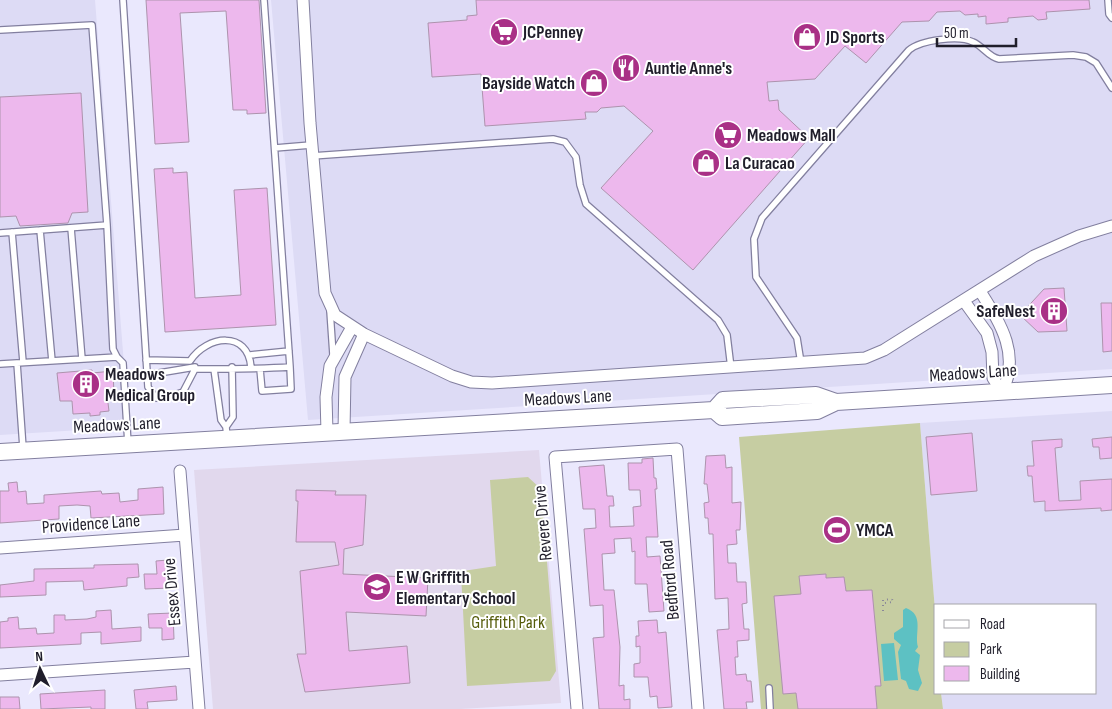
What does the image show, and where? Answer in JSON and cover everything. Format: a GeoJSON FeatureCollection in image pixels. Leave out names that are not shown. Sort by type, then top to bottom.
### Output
{"type":"FeatureCollection","features":[{"type":"Feature","properties":{"kind":"street"},"geometry":{"type":"LineString","coordinates":[[302,0],[312,150],[325,292],[329,304],[335,315],[352,327],[452,376],[478,383],[857,360],[873,356],[1048,250],[1079,236],[1112,226]]}},
{"type":"Feature","properties":{"kind":"street"},"geometry":{"type":"LineString","coordinates":[[980,291],[1004,329],[1007,342],[1009,377],[1002,392]]}},
{"type":"Feature","properties":{"kind":"street"},"geometry":{"type":"LineString","coordinates":[[964,301],[987,333],[992,352],[993,378],[1002,392]]}},
{"type":"Feature","properties":{"kind":"street"},"geometry":{"type":"LineString","coordinates":[[327,432],[327,381],[333,359],[352,327]]}},
{"type":"Feature","properties":{"kind":"street"},"geometry":{"type":"LineString","coordinates":[[344,431],[345,377],[364,334]]}},
{"type":"Feature","properties":{"kind":"street","name":"Meadows Lane"},"geometry":{"type":"LineString","coordinates":[[0,452],[128,444],[230,434],[327,432],[714,410],[722,417],[817,411],[836,402],[1112,385]]}},
{"type":"Feature","properties":{"kind":"street","name":"Meadows Lane"},"geometry":{"type":"LineString","coordinates":[[230,434],[278,446],[393,438],[454,425]]}},
{"type":"Feature","properties":{"kind":"street","name":"Revere Drive"},"geometry":{"type":"LineString","coordinates":[[577,709],[555,456],[677,449]]}},
{"type":"Feature","properties":{"kind":"street","name":"Bedford Road"},"geometry":{"type":"LineString","coordinates":[[677,449],[698,709]]}},
{"type":"Feature","properties":{"kind":"street","name":"Essex Drive"},"geometry":{"type":"LineString","coordinates":[[180,472],[199,709]]}},
{"type":"Feature","properties":{"kind":"street","name":"Providence Lane"},"geometry":{"type":"LineString","coordinates":[[0,548],[185,535]]}},
{"type":"Feature","properties":{"kind":"street"},"geometry":{"type":"LineString","coordinates":[[0,675],[195,662]]}},
{"type":"Feature","properties":{"kind":"lane"},"geometry":{"type":"LineString","coordinates":[[123,0],[148,387],[156,398],[168,397],[183,392],[196,369]]}},
{"type":"Feature","properties":{"kind":"lane"},"geometry":{"type":"LineString","coordinates":[[260,369],[262,391],[291,389],[264,0]]}},
{"type":"Feature","properties":{"kind":"lane"},"geometry":{"type":"LineString","coordinates":[[1108,0],[1109,14],[1112,18]]}},
{"type":"Feature","properties":{"kind":"lane"},"geometry":{"type":"LineString","coordinates":[[0,30],[92,25],[107,225],[113,349],[123,363],[128,444]]}},
{"type":"Feature","properties":{"kind":"lane"},"geometry":{"type":"LineString","coordinates":[[802,364],[797,338],[756,277],[754,245],[757,228],[762,218],[913,46],[924,42],[964,39],[978,44],[990,56],[999,59],[1073,55],[1086,57],[1096,63],[1112,88]]}},
{"type":"Feature","properties":{"kind":"lane"},"geometry":{"type":"LineString","coordinates":[[275,148],[312,150],[553,139],[565,142],[576,157],[580,185],[586,204],[718,320],[727,335],[731,368]]}},
{"type":"Feature","properties":{"kind":"lane"},"geometry":{"type":"LineString","coordinates":[[0,233],[107,225]]}},
{"type":"Feature","properties":{"kind":"lane"},"geometry":{"type":"LineString","coordinates":[[71,228],[82,359]]}},
{"type":"Feature","properties":{"kind":"lane"},"geometry":{"type":"LineString","coordinates":[[40,230],[52,361]]}},
{"type":"Feature","properties":{"kind":"lane"},"geometry":{"type":"LineString","coordinates":[[12,232],[23,450]]}},
{"type":"Feature","properties":{"kind":"lane"},"geometry":{"type":"LineString","coordinates":[[329,304],[333,359]]}},
{"type":"Feature","properties":{"kind":"lane"},"geometry":{"type":"LineString","coordinates":[[190,361],[196,352],[212,341],[231,341],[244,346],[250,355],[251,367]]}},
{"type":"Feature","properties":{"kind":"lane"},"geometry":{"type":"LineString","coordinates":[[250,355],[289,351]]}},
{"type":"Feature","properties":{"kind":"lane"},"geometry":{"type":"LineString","coordinates":[[0,364],[117,357]]}},
{"type":"Feature","properties":{"kind":"lane"},"geometry":{"type":"LineString","coordinates":[[146,360],[190,361]]}},
{"type":"Feature","properties":{"kind":"lane"},"geometry":{"type":"LineString","coordinates":[[190,361],[196,369]]}},
{"type":"Feature","properties":{"kind":"lane"},"geometry":{"type":"LineString","coordinates":[[230,434],[234,417],[232,367]]}},
{"type":"Feature","properties":{"kind":"lane"},"geometry":{"type":"LineString","coordinates":[[147,375],[196,369],[290,367]]}},
{"type":"Feature","properties":{"kind":"lane"},"geometry":{"type":"LineString","coordinates":[[214,369],[221,420],[230,434]]}},
{"type":"Feature","properties":{"kind":"lane"},"geometry":{"type":"LineString","coordinates":[[769,688],[770,709]]}},
{"type":"Feature","properties":{"kind":"path"},"geometry":{"type":"LineString","coordinates":[[884,611],[882,600],[892,599],[893,602],[885,603]]}},
{"type":"Feature","properties":{"kind":"shaded area"},"geometry":{"type":"Polygon","coordinates":[[[0,0],[95,0],[129,427],[0,435],[0,0]]]}},
{"type":"Feature","properties":{"kind":"shaded area"},"geometry":{"type":"Polygon","coordinates":[[[271,0],[1112,0],[1112,369],[308,420],[271,0]]]}},
{"type":"Feature","properties":{"kind":"shaded area"},"geometry":{"type":"Polygon","coordinates":[[[1112,411],[1112,709],[943,709],[941,694],[1097,694],[1097,604],[934,604],[920,423],[1112,411]]]}},
{"type":"Feature","properties":{"kind":"shaded area","name":"E W Griffith Elementary School"},"geometry":{"type":"Polygon","coordinates":[[[539,450],[561,703],[460,709],[213,709],[194,470],[539,450]]]}},
{"type":"Feature","properties":{"kind":"shaded area"},"geometry":{"type":"Polygon","coordinates":[[[906,608],[915,615],[918,625],[918,647],[915,651],[920,655],[918,670],[922,683],[918,691],[909,689],[906,681],[901,679],[898,652],[901,645],[894,639],[894,633],[903,627],[903,610],[906,608]]]}},
{"type":"Feature","properties":{"kind":"shaded area"},"geometry":{"type":"Polygon","coordinates":[[[894,643],[898,680],[884,681],[881,644],[894,643]]]}},
{"type":"Feature","properties":{"kind":"green space","name":"YMCA"},"geometry":{"type":"Polygon","coordinates":[[[920,423],[934,604],[934,694],[941,694],[943,709],[761,709],[739,437],[920,423]]]}},
{"type":"Feature","properties":{"kind":"green space","name":"Griffith Park"},"geometry":{"type":"Polygon","coordinates":[[[528,477],[541,489],[556,671],[550,681],[467,686],[461,573],[463,571],[496,566],[490,480],[528,477]]]}},
{"type":"Feature","properties":{"kind":"building"},"geometry":{"type":"Polygon","coordinates":[[[146,0],[259,0],[266,113],[247,114],[247,110],[233,110],[226,11],[180,13],[189,142],[155,144],[146,0]]]}},
{"type":"Feature","properties":{"kind":"building","name":"Meadows Mall"},"geometry":{"type":"Polygon","coordinates":[[[476,0],[1089,0],[1090,9],[1046,12],[1047,19],[1038,20],[1033,16],[1008,18],[1008,22],[986,24],[986,16],[978,17],[978,14],[965,15],[960,11],[937,12],[929,21],[902,22],[866,63],[845,46],[815,79],[767,82],[769,101],[778,100],[779,110],[809,138],[693,270],[601,188],[653,131],[624,106],[601,108],[597,112],[585,112],[586,119],[485,126],[481,74],[432,77],[428,23],[467,20],[467,16],[477,15],[476,0]]]}},
{"type":"Feature","properties":{"kind":"building"},"geometry":{"type":"Polygon","coordinates":[[[81,93],[88,212],[72,213],[68,223],[20,226],[16,216],[0,217],[0,97],[81,93]]]}},
{"type":"Feature","properties":{"kind":"building"},"geometry":{"type":"Polygon","coordinates":[[[173,168],[173,173],[187,172],[195,298],[241,295],[234,190],[267,188],[276,325],[165,332],[154,169],[173,168]]]}},
{"type":"Feature","properties":{"kind":"building","name":"SafeNest"},"geometry":{"type":"Polygon","coordinates":[[[1064,288],[1067,331],[1038,332],[1020,315],[1044,289],[1064,288]]]}},
{"type":"Feature","properties":{"kind":"building"},"geometry":{"type":"Polygon","coordinates":[[[1101,303],[1112,303],[1112,351],[1103,352],[1101,303]]]}},
{"type":"Feature","properties":{"kind":"building","name":"Meadows Medical Group"},"geometry":{"type":"Polygon","coordinates":[[[92,370],[92,373],[113,371],[114,394],[107,395],[109,411],[100,412],[100,415],[90,416],[90,413],[73,414],[72,401],[60,401],[57,373],[92,370]]]}},
{"type":"Feature","properties":{"kind":"building"},"geometry":{"type":"Polygon","coordinates":[[[972,433],[977,491],[931,495],[926,437],[972,433]]]}},
{"type":"Feature","properties":{"kind":"building"},"geometry":{"type":"Polygon","coordinates":[[[1112,437],[1112,458],[1100,459],[1099,447],[1093,447],[1092,439],[1112,437]]]}},
{"type":"Feature","properties":{"kind":"building"},"geometry":{"type":"Polygon","coordinates":[[[1062,439],[1062,447],[1055,448],[1059,501],[1081,500],[1080,481],[1112,479],[1112,510],[1101,511],[1101,508],[1045,511],[1045,501],[1034,502],[1032,476],[1028,476],[1027,466],[1034,466],[1032,441],[1062,439]]]}},
{"type":"Feature","properties":{"kind":"building"},"geometry":{"type":"Polygon","coordinates":[[[725,455],[726,468],[732,467],[732,503],[741,502],[740,530],[736,530],[737,544],[727,545],[728,563],[736,563],[737,582],[746,582],[747,603],[742,604],[744,629],[749,629],[749,640],[737,641],[738,657],[735,657],[736,675],[746,674],[747,681],[751,681],[753,702],[746,702],[747,709],[724,709],[717,630],[729,629],[728,598],[715,599],[713,534],[709,534],[708,518],[705,518],[704,503],[709,502],[707,484],[704,484],[706,456],[725,455]]]}},
{"type":"Feature","properties":{"kind":"building"},"geometry":{"type":"Polygon","coordinates":[[[653,458],[654,478],[656,478],[657,489],[655,489],[658,537],[646,537],[647,557],[660,556],[664,611],[649,612],[647,584],[635,584],[635,551],[632,552],[631,538],[614,539],[615,553],[602,554],[604,590],[614,590],[620,647],[619,686],[624,685],[624,700],[630,699],[630,709],[599,709],[593,638],[604,637],[603,605],[590,606],[584,529],[596,528],[595,509],[583,509],[579,467],[604,465],[607,496],[613,496],[614,506],[609,506],[610,527],[634,526],[633,507],[641,506],[640,490],[629,490],[628,463],[642,463],[642,459],[653,458]]]}},
{"type":"Feature","properties":{"kind":"building"},"geometry":{"type":"Polygon","coordinates":[[[17,482],[18,492],[26,491],[27,504],[44,503],[44,495],[101,491],[102,494],[119,493],[120,502],[138,500],[138,489],[163,487],[164,514],[91,518],[90,506],[77,505],[59,506],[59,519],[0,523],[0,491],[9,491],[8,483],[17,482]]]}},
{"type":"Feature","properties":{"kind":"building"},"geometry":{"type":"Polygon","coordinates":[[[296,490],[336,491],[335,495],[366,495],[363,545],[344,549],[343,574],[428,578],[426,616],[346,612],[349,651],[407,646],[410,683],[305,692],[297,654],[306,654],[300,571],[339,565],[335,542],[296,542],[298,501],[296,501],[296,490]]]}},
{"type":"Feature","properties":{"kind":"building"},"geometry":{"type":"Polygon","coordinates":[[[168,560],[170,588],[145,589],[144,574],[157,574],[156,561],[168,560]]]}},
{"type":"Feature","properties":{"kind":"building"},"geometry":{"type":"Polygon","coordinates":[[[138,564],[139,577],[127,578],[127,586],[84,590],[83,581],[46,582],[46,595],[0,597],[0,585],[34,581],[34,569],[94,568],[94,565],[138,564]]]}},
{"type":"Feature","properties":{"kind":"building","name":"YMCA"},"geometry":{"type":"Polygon","coordinates":[[[826,574],[826,578],[844,577],[846,591],[872,590],[881,686],[875,686],[877,709],[798,709],[796,693],[783,694],[774,596],[801,594],[799,576],[826,574]]]}},
{"type":"Feature","properties":{"kind":"building"},"geometry":{"type":"Polygon","coordinates":[[[111,610],[112,629],[141,627],[141,641],[101,644],[101,632],[81,633],[81,644],[0,648],[0,622],[8,621],[8,618],[18,617],[19,629],[36,628],[37,634],[54,633],[54,615],[65,615],[65,620],[87,619],[96,617],[96,611],[111,610]]]}},
{"type":"Feature","properties":{"kind":"building"},"geometry":{"type":"Polygon","coordinates":[[[173,613],[174,639],[162,640],[162,628],[149,628],[148,614],[173,613]]]}},
{"type":"Feature","properties":{"kind":"building"},"geometry":{"type":"Polygon","coordinates":[[[657,620],[658,633],[666,632],[672,707],[658,708],[657,696],[650,697],[648,677],[634,677],[634,664],[640,663],[640,646],[636,647],[636,636],[639,636],[638,621],[657,620]]]}},
{"type":"Feature","properties":{"kind":"building"},"geometry":{"type":"Polygon","coordinates":[[[176,686],[177,700],[147,702],[148,709],[136,709],[134,690],[176,686]]]}},
{"type":"Feature","properties":{"kind":"building"},"geometry":{"type":"Polygon","coordinates":[[[105,690],[105,709],[91,709],[91,707],[41,709],[40,694],[105,690]]]}},
{"type":"Feature","properties":{"kind":"building"},"geometry":{"type":"Polygon","coordinates":[[[0,697],[19,697],[20,709],[0,709],[0,697]]]}},
{"type":"Feature","properties":{"kind":"place","name":"JCPenney"},"geometry":{"type":"Point","coordinates":[504,32]}},
{"type":"Feature","properties":{"kind":"place","name":"JD Sports"},"geometry":{"type":"Point","coordinates":[807,37]}},
{"type":"Feature","properties":{"kind":"place","name":"Auntie Anne's"},"geometry":{"type":"Point","coordinates":[626,68]}},
{"type":"Feature","properties":{"kind":"place","name":"Bayside Watch"},"geometry":{"type":"Point","coordinates":[594,83]}},
{"type":"Feature","properties":{"kind":"place","name":"Meadows Mall"},"geometry":{"type":"Point","coordinates":[728,135]}},
{"type":"Feature","properties":{"kind":"place","name":"La Curacao"},"geometry":{"type":"Point","coordinates":[706,163]}},
{"type":"Feature","properties":{"kind":"place","name":"SafeNest"},"geometry":{"type":"Point","coordinates":[1054,311]}},
{"type":"Feature","properties":{"kind":"place","name":"Meadows Medical Group"},"geometry":{"type":"Point","coordinates":[86,384]}},
{"type":"Feature","properties":{"kind":"place","name":"YMCA"},"geometry":{"type":"Point","coordinates":[837,530]}},
{"type":"Feature","properties":{"kind":"place","name":"E W Griffith Elementary School"},"geometry":{"type":"Point","coordinates":[377,587]}}]}
